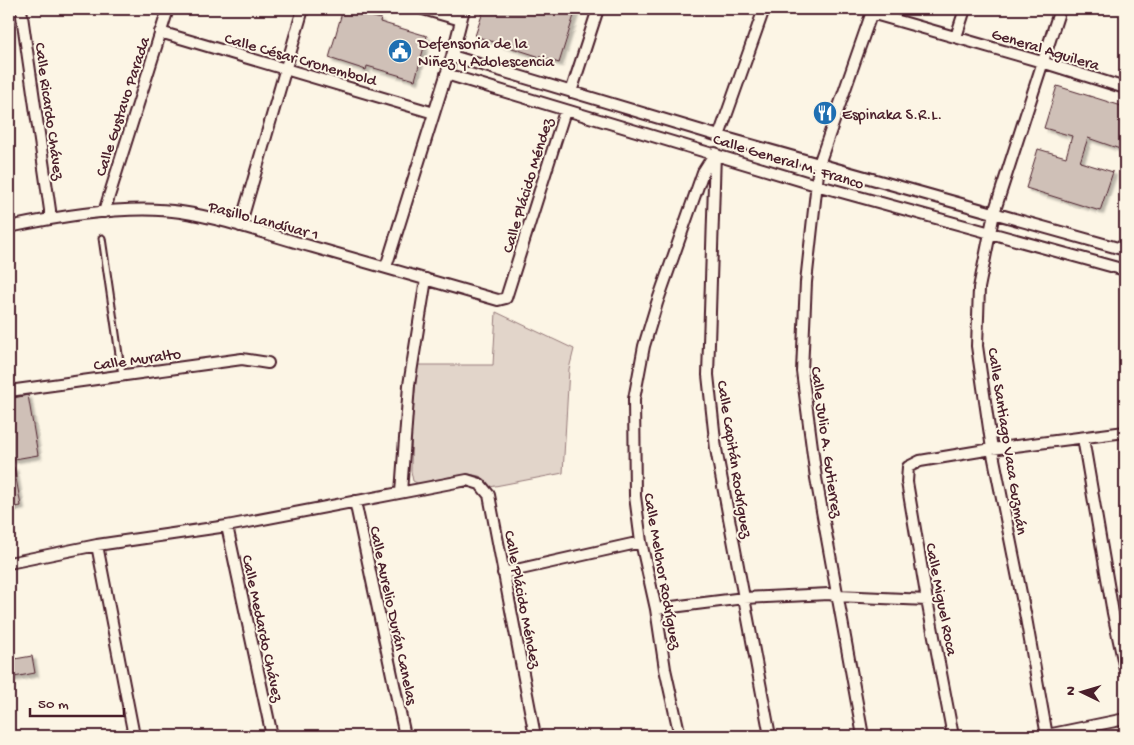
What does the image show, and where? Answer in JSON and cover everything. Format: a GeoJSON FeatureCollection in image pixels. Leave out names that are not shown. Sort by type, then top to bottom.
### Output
{"type":"FeatureCollection","features":[{"type":"Feature","properties":{"kind":"street","name":"Calle Ricardo Chávez"},"geometry":{"type":"LineString","coordinates":[[21,9],[50,218]]}},
{"type":"Feature","properties":{"kind":"street","name":"Calle Gustavo Parada"},"geometry":{"type":"LineString","coordinates":[[104,212],[168,9]]}},
{"type":"Feature","properties":{"kind":"street"},"geometry":{"type":"LineString","coordinates":[[240,226],[303,9]]}},
{"type":"Feature","properties":{"kind":"street"},"geometry":{"type":"LineString","coordinates":[[423,9],[461,20]]}},
{"type":"Feature","properties":{"kind":"street"},"geometry":{"type":"LineString","coordinates":[[386,267],[452,56],[464,9]]}},
{"type":"Feature","properties":{"kind":"street"},"geometry":{"type":"LineString","coordinates":[[571,92],[598,9]]}},
{"type":"Feature","properties":{"kind":"street"},"geometry":{"type":"LineString","coordinates":[[719,136],[764,9]]}},
{"type":"Feature","properties":{"kind":"street"},"geometry":{"type":"LineString","coordinates":[[956,37],[965,9]]}},
{"type":"Feature","properties":{"kind":"street","name":"Calle Santiago Vaca Guzmán"},"geometry":{"type":"LineString","coordinates":[[1047,736],[1026,618],[992,449],[977,346],[978,288],[994,212],[1060,9]]}},
{"type":"Feature","properties":{"kind":"street","name":"General Aguilera"},"geometry":{"type":"LineString","coordinates":[[872,11],[1125,88]]}},
{"type":"Feature","properties":{"kind":"street","name":"Calle Julio A. Gutierrez"},"geometry":{"type":"LineString","coordinates":[[863,736],[816,478],[802,371],[806,282],[819,164],[872,11]]}},
{"type":"Feature","properties":{"kind":"street","name":"Calle César Cronembold"},"geometry":{"type":"LineString","coordinates":[[160,32],[434,113]]}},
{"type":"Feature","properties":{"kind":"street","name":"Calle General M. Franco"},"geometry":{"type":"LineString","coordinates":[[452,56],[719,136],[1125,250]]}},
{"type":"Feature","properties":{"kind":"street"},"geometry":{"type":"LineString","coordinates":[[498,89],[503,72]]}},
{"type":"Feature","properties":{"kind":"street","name":"Calle General M. Franco"},"geometry":{"type":"LineString","coordinates":[[446,74],[816,184],[990,234],[1125,270]]}},
{"type":"Feature","properties":{"kind":"street","name":"Calle Plácido Méndez"},"geometry":{"type":"LineString","coordinates":[[506,298],[566,111]]}},
{"type":"Feature","properties":{"kind":"street","name":"Calle Melchor Rodríguez"},"geometry":{"type":"LineString","coordinates":[[680,736],[665,669],[656,609],[640,542],[635,496],[634,399],[644,346],[657,303],[703,172],[714,153]]}},
{"type":"Feature","properties":{"kind":"street","name":"Calle Capitán Rodríguez"},"geometry":{"type":"LineString","coordinates":[[714,153],[708,375],[716,449],[770,736]]}},
{"type":"Feature","properties":{"kind":"street","name":"Pasillo Landívar 1"},"geometry":{"type":"LineString","coordinates":[[9,227],[50,218],[104,212],[144,210],[181,212],[240,226],[498,300],[506,298]]}},
{"type":"Feature","properties":{"kind":"street"},"geometry":{"type":"LineString","coordinates":[[9,563],[97,545],[227,526],[401,492],[410,384],[426,279]]}},
{"type":"Feature","properties":{"kind":"street","name":"Calle Muralto"},"geometry":{"type":"LineString","coordinates":[[9,391],[242,358],[268,363]]}},
{"type":"Feature","properties":{"kind":"street"},"geometry":{"type":"LineString","coordinates":[[992,449],[1125,432]]}},
{"type":"Feature","properties":{"kind":"street"},"geometry":{"type":"LineString","coordinates":[[1083,438],[1113,613],[1125,669]]}},
{"type":"Feature","properties":{"kind":"street","name":"Calle Miguel Roca"},"geometry":{"type":"LineString","coordinates":[[953,736],[907,482],[908,467],[920,462],[992,449]]}},
{"type":"Feature","properties":{"kind":"street","name":"Calle Plácido Méndez"},"geometry":{"type":"LineString","coordinates":[[401,492],[467,480],[480,484],[489,495],[535,736]]}},
{"type":"Feature","properties":{"kind":"street","name":"Calle Aurelio Durán Canelas"},"geometry":{"type":"LineString","coordinates":[[355,501],[405,736]]}},
{"type":"Feature","properties":{"kind":"street","name":"Calle Medardo Chávez"},"geometry":{"type":"LineString","coordinates":[[227,526],[272,736]]}},
{"type":"Feature","properties":{"kind":"street"},"geometry":{"type":"LineString","coordinates":[[503,573],[640,542]]}},
{"type":"Feature","properties":{"kind":"street"},"geometry":{"type":"LineString","coordinates":[[97,545],[134,736]]}},
{"type":"Feature","properties":{"kind":"street"},"geometry":{"type":"LineString","coordinates":[[656,609],[744,598],[829,594],[837,596],[927,600]]}},
{"type":"Feature","properties":{"kind":"street"},"geometry":{"type":"LineString","coordinates":[[1047,736],[1125,719]]}},
{"type":"Feature","properties":{"kind":"lane"},"geometry":{"type":"LineString","coordinates":[[102,238],[122,375]]}},
{"type":"Feature","properties":{"kind":"shaded area"},"geometry":{"type":"Polygon","coordinates":[[[496,312],[574,349],[569,369],[563,473],[490,487],[482,478],[473,475],[419,484],[413,481],[411,471],[412,415],[418,365],[493,365],[496,312]]]}},
{"type":"Feature","properties":{"kind":"building"},"geometry":{"type":"Polygon","coordinates":[[[343,9],[381,19],[380,22],[427,36],[415,80],[367,66],[366,70],[329,58],[343,9]]]}},
{"type":"Feature","properties":{"kind":"building"},"geometry":{"type":"Polygon","coordinates":[[[484,9],[576,9],[559,63],[475,36],[484,9]]]}},
{"type":"Feature","properties":{"kind":"building"},"geometry":{"type":"Polygon","coordinates":[[[1057,86],[1125,107],[1125,132],[1120,149],[1088,138],[1080,162],[1113,172],[1100,211],[1026,188],[1038,149],[1066,157],[1072,136],[1044,128],[1057,86]]]}},
{"type":"Feature","properties":{"kind":"building"},"geometry":{"type":"Polygon","coordinates":[[[28,395],[38,455],[9,460],[9,399],[28,395]]]}},
{"type":"Feature","properties":{"kind":"building"},"geometry":{"type":"Polygon","coordinates":[[[9,467],[14,467],[21,506],[9,508],[9,467]]]}},
{"type":"Feature","properties":{"kind":"building"},"geometry":{"type":"Polygon","coordinates":[[[32,656],[35,673],[9,678],[9,660],[32,656]]]}},
{"type":"Feature","properties":{"kind":"place","name":"Defensoria de la Niñez y Adolescencia"},"geometry":{"type":"Point","coordinates":[400,51]}},
{"type":"Feature","properties":{"kind":"place","name":"Espinaka S.R.L."},"geometry":{"type":"Point","coordinates":[825,113]}}]}
